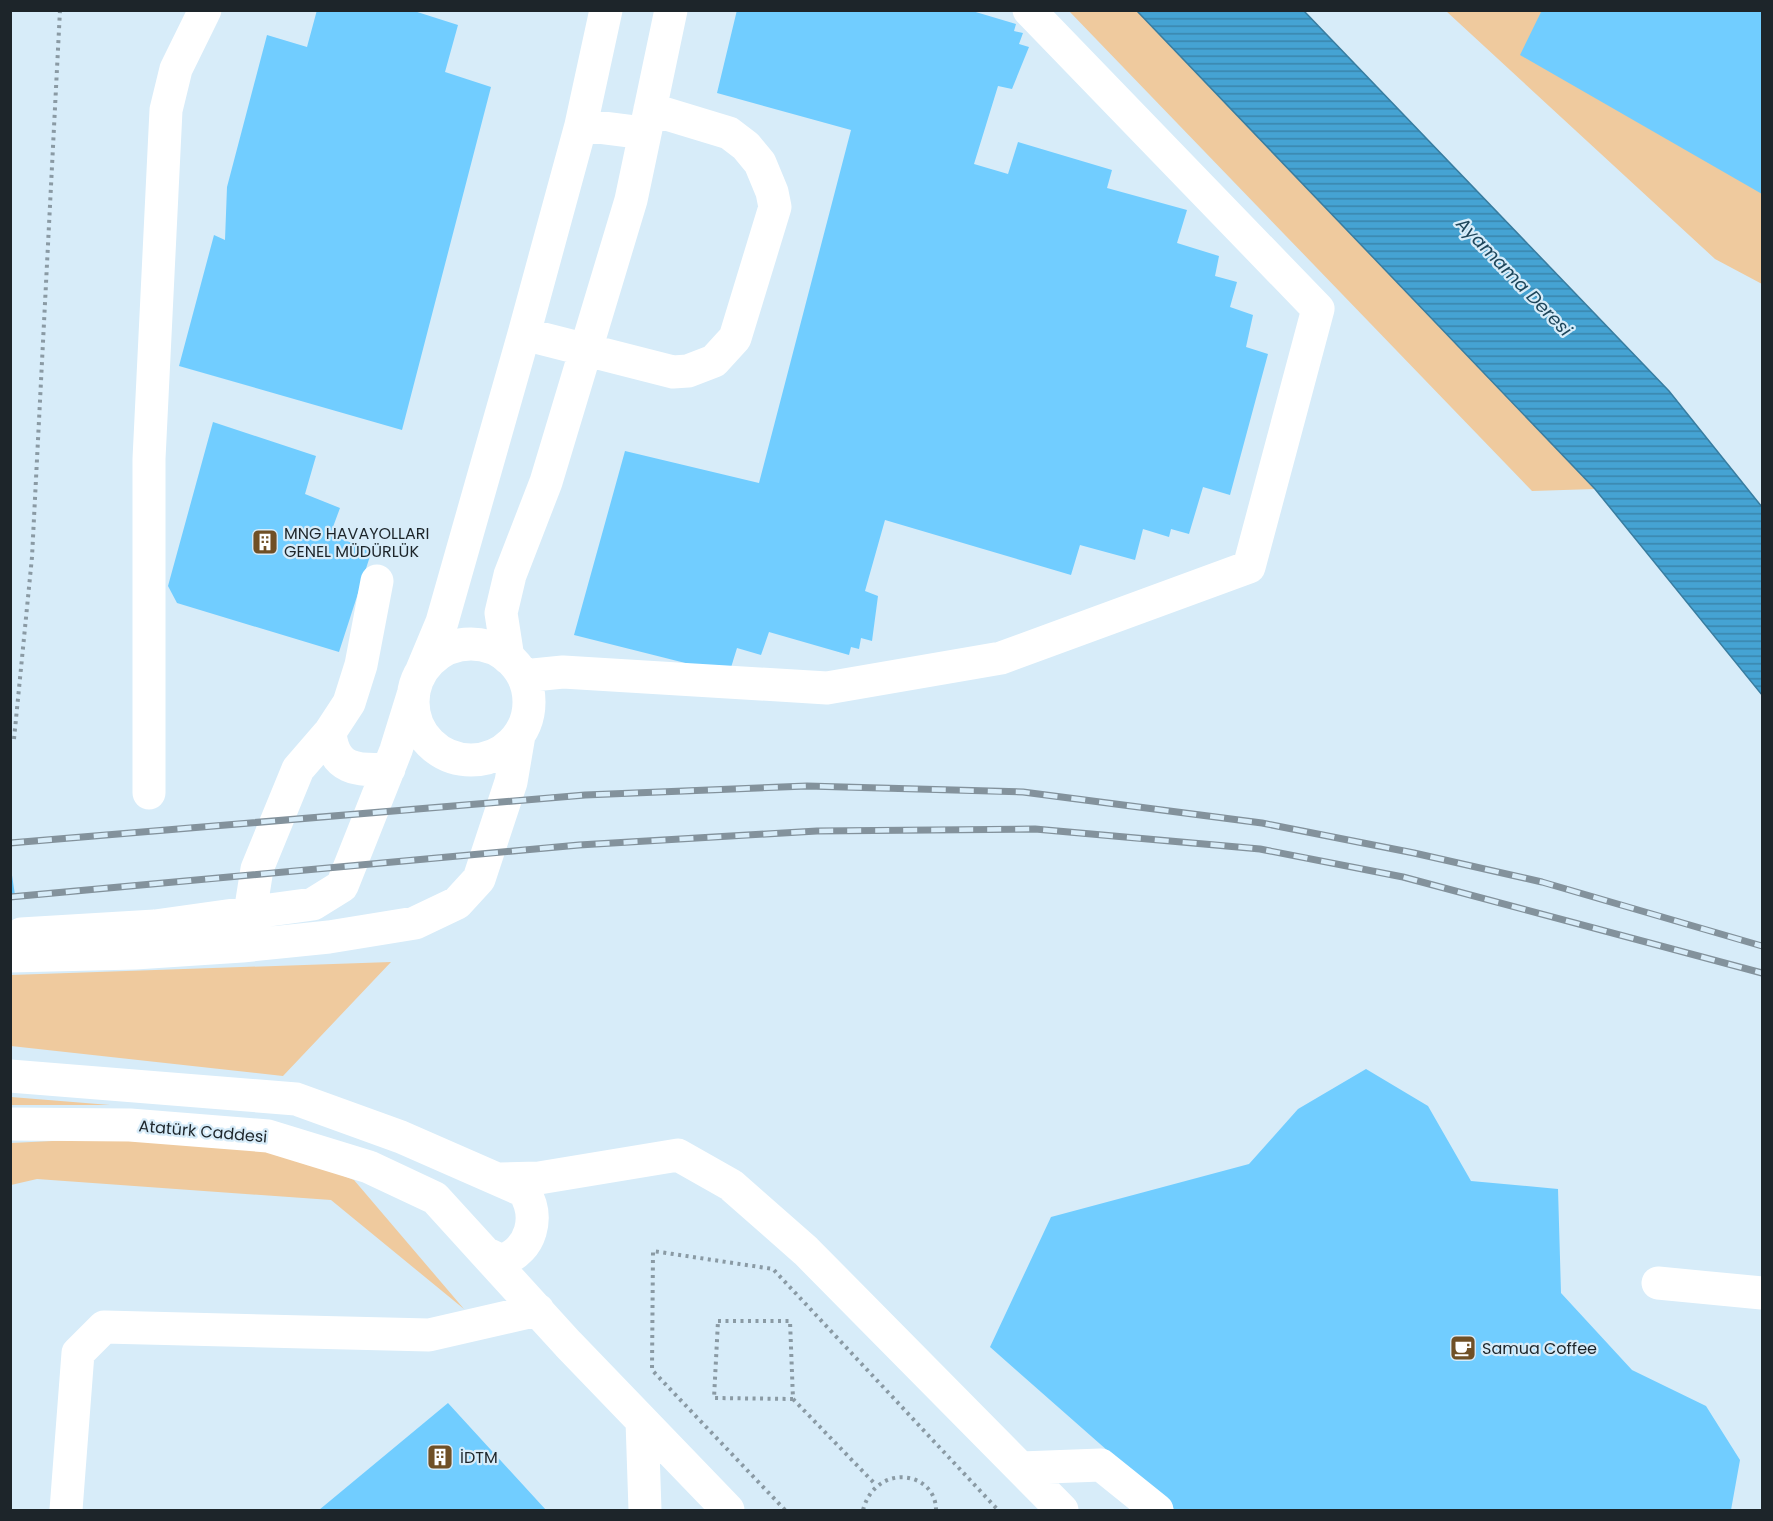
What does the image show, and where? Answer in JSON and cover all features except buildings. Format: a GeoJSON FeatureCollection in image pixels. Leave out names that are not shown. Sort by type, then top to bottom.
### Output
{"type":"FeatureCollection","features":[{"type":"Feature","properties":{"kind":"street"},"geometry":{"type":"LineString","coordinates":[[149,793],[149,459],[166,110],[176,69],[205,10]]}},
{"type":"Feature","properties":{"kind":"street"},"geometry":{"type":"LineString","coordinates":[[10,934],[155,926],[314,904],[342,886],[389,769],[416,684],[442,622],[581,125],[606,10]]}},
{"type":"Feature","properties":{"kind":"street"},"geometry":{"type":"LineString","coordinates":[[671,10],[631,200],[546,482],[510,575],[501,613],[516,667],[528,691],[529,706],[526,721],[519,735],[506,749],[488,758],[469,760],[449,756],[432,746],[420,730],[414,712],[416,684],[429,663],[443,652],[459,645],[476,644],[493,649],[516,667],[563,672],[827,688],[1001,658],[1249,567],[1318,309],[1029,10]]}},
{"type":"Feature","properties":{"kind":"street"},"geometry":{"type":"LineString","coordinates":[[524,334],[673,372],[687,371],[714,361],[726,351],[741,324],[775,207],[772,192],[760,163],[746,146],[729,133],[647,121],[581,125]]}},
{"type":"Feature","properties":{"kind":"street"},"geometry":{"type":"LineString","coordinates":[[250,913],[256,869],[298,769],[330,732],[349,703],[361,665],[377,581]]}},
{"type":"Feature","properties":{"kind":"street"},"geometry":{"type":"LineString","coordinates":[[330,732],[331,746],[343,762],[360,771],[389,769]]}},
{"type":"Feature","properties":{"kind":"street"},"geometry":{"type":"LineString","coordinates":[[10,956],[135,953],[242,946],[329,937],[415,923],[457,903],[479,879],[511,782],[519,735]]}},
{"type":"Feature","properties":{"kind":"street"},"geometry":{"type":"LineString","coordinates":[[10,1076],[296,1099],[401,1137],[524,1191],[533,1205],[532,1226],[514,1256],[502,1261],[480,1247]]}},
{"type":"Feature","properties":{"kind":"street","name":"Atatürk Caddesi"},"geometry":{"type":"LineString","coordinates":[[10,1124],[130,1125],[268,1136],[369,1167],[435,1198],[728,1510]]}},
{"type":"Feature","properties":{"kind":"street"},"geometry":{"type":"LineString","coordinates":[[500,1179],[539,1178],[678,1155],[731,1185],[806,1251],[1062,1510]]}},
{"type":"Feature","properties":{"kind":"street"},"geometry":{"type":"LineString","coordinates":[[1658,1283],[1762,1293]]}},
{"type":"Feature","properties":{"kind":"street"},"geometry":{"type":"LineString","coordinates":[[66,1510],[78,1353],[104,1327],[429,1335],[538,1310]]}},
{"type":"Feature","properties":{"kind":"street"},"geometry":{"type":"LineString","coordinates":[[642,1421],[645,1510]]}},
{"type":"Feature","properties":{"kind":"street"},"geometry":{"type":"LineString","coordinates":[[1021,1468],[1101,1465],[1157,1510]]}},
{"type":"Feature","properties":{"kind":"path"},"geometry":{"type":"LineString","coordinates":[[14,739],[32,557],[60,10]]}},
{"type":"Feature","properties":{"kind":"path"},"geometry":{"type":"LineString","coordinates":[[785,1510],[652,1370],[653,1251],[773,1269],[998,1510]]}},
{"type":"Feature","properties":{"kind":"path"},"geometry":{"type":"LineString","coordinates":[[793,1399],[714,1398],[718,1321],[790,1321],[793,1399],[876,1485]]}},
{"type":"Feature","properties":{"kind":"path"},"geometry":{"type":"LineString","coordinates":[[863,1510],[868,1494],[876,1485],[898,1476],[914,1479],[931,1492],[936,1510]]}},
{"type":"Feature","properties":{"kind":"shaded area"},"geometry":{"type":"Polygon","coordinates":[[[1069,11],[1137,11],[1595,489],[1532,491],[1069,11]]]}},
{"type":"Feature","properties":{"kind":"shaded area"},"geometry":{"type":"Polygon","coordinates":[[[1446,11],[1762,11],[1762,284],[1715,259],[1446,11]]]}},
{"type":"Feature","properties":{"kind":"shaded area"},"geometry":{"type":"Polygon","coordinates":[[[391,962],[283,1076],[11,1046],[11,975],[391,962]]]}},
{"type":"Feature","properties":{"kind":"shaded area"},"geometry":{"type":"Polygon","coordinates":[[[11,1097],[110,1105],[11,1105],[11,1097]]]}},
{"type":"Feature","properties":{"kind":"shaded area"},"geometry":{"type":"Polygon","coordinates":[[[135,1137],[270,1146],[354,1180],[464,1309],[331,1200],[37,1179],[11,1185],[11,1143],[135,1137]]]}},
{"type":"Feature","properties":{"kind":"water","name":"Ayamama Deresi"},"geometry":{"type":"Polygon","coordinates":[[[1137,11],[1304,11],[1669,391],[1762,507],[1762,695],[1595,489],[1137,11]]]}},
{"type":"Feature","properties":{"kind":"railway"},"geometry":{"type":"LineString","coordinates":[[10,843],[585,795],[807,786],[1023,792],[1262,823],[1414,853],[1542,882],[1762,946]]}},
{"type":"Feature","properties":{"kind":"railway"},"geometry":{"type":"LineString","coordinates":[[10,897],[579,845],[817,831],[1035,829],[1260,849],[1403,877],[1762,973]]}},
{"type":"Feature","properties":{"kind":"place","name":"MNG HAVAYOLLARI GENEL MÜDÜRLÜK"},"geometry":{"type":"Point","coordinates":[265,542]}},
{"type":"Feature","properties":{"kind":"place","name":"Samua Coffee"},"geometry":{"type":"Point","coordinates":[1463,1348]}},
{"type":"Feature","properties":{"kind":"place","name":"İDTM"},"geometry":{"type":"Point","coordinates":[440,1457]}}]}
